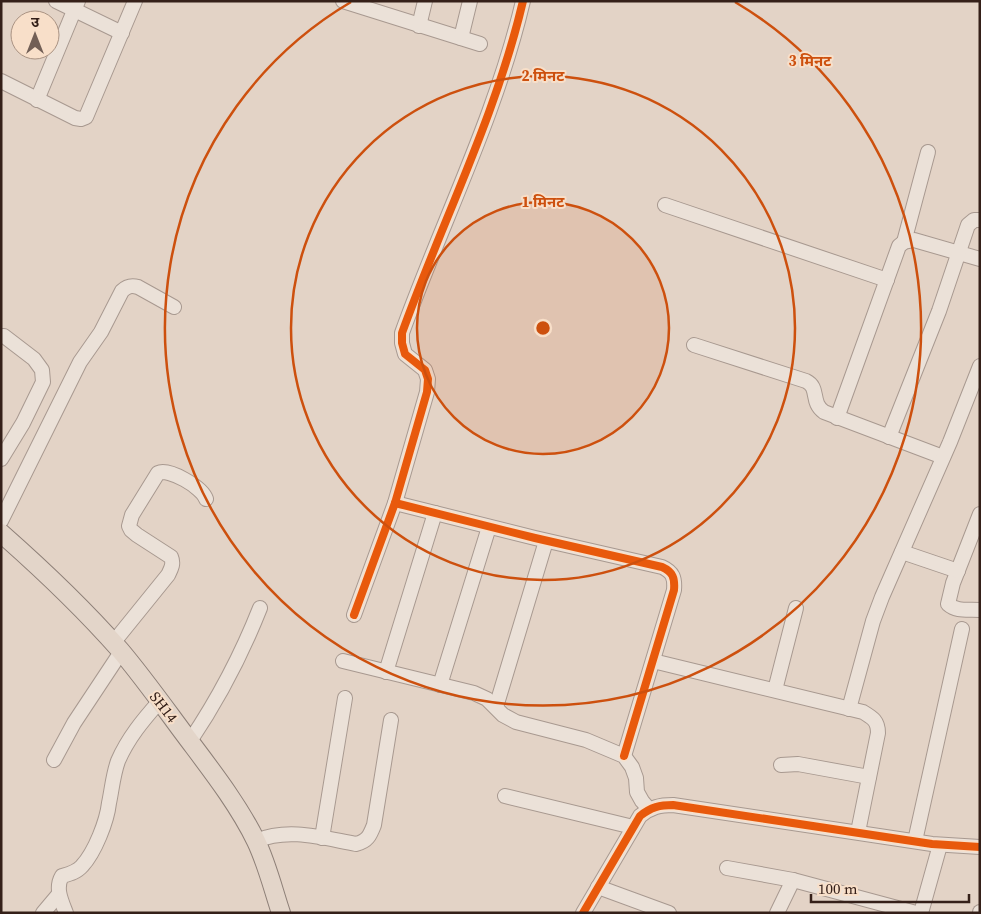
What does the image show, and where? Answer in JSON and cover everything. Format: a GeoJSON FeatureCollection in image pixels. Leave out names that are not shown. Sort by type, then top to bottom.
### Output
{"type":"FeatureCollection","features":[{"type":"Feature","properties":{"kind":"main road","name":"SH14"},"geometry":{"type":"LineString","coordinates":[[1,533],[90,617],[117,648],[190,742],[237,808],[256,841],[268,870],[281,913]]}},
{"type":"Feature","properties":{"kind":"street"},"geometry":{"type":"LineString","coordinates":[[56,1],[76,6],[122,33]]}},
{"type":"Feature","properties":{"kind":"street"},"geometry":{"type":"LineString","coordinates":[[1,81],[76,118],[86,118],[135,1]]}},
{"type":"Feature","properties":{"kind":"street"},"geometry":{"type":"LineString","coordinates":[[343,1],[380,7],[419,26],[480,44]]}},
{"type":"Feature","properties":{"kind":"street"},"geometry":{"type":"LineString","coordinates":[[419,26],[425,1]]}},
{"type":"Feature","properties":{"kind":"street"},"geometry":{"type":"LineString","coordinates":[[461,38],[470,1]]}},
{"type":"Feature","properties":{"kind":"street"},"geometry":{"type":"LineString","coordinates":[[354,615],[395,503],[427,392],[428,379],[425,370],[405,354],[402,333],[425,270],[482,131],[504,70],[522,1]]}},
{"type":"Feature","properties":{"kind":"street"},"geometry":{"type":"LineString","coordinates":[[37,100],[76,6]]}},
{"type":"Feature","properties":{"kind":"street"},"geometry":{"type":"LineString","coordinates":[[904,242],[928,152]]}},
{"type":"Feature","properties":{"kind":"street"},"geometry":{"type":"LineString","coordinates":[[666,205],[887,280]]}},
{"type":"Feature","properties":{"kind":"street"},"geometry":{"type":"LineString","coordinates":[[889,437],[939,310],[968,226],[974,220],[980,220]]}},
{"type":"Feature","properties":{"kind":"street"},"geometry":{"type":"LineString","coordinates":[[837,418],[899,246],[904,242],[914,240],[980,259]]}},
{"type":"Feature","properties":{"kind":"street"},"geometry":{"type":"LineString","coordinates":[[1,521],[80,362],[101,332],[122,291],[132,286],[138,287],[174,307]]}},
{"type":"Feature","properties":{"kind":"street"},"geometry":{"type":"LineString","coordinates":[[1,336],[4,336],[34,359],[42,370],[43,382],[1,459]]}},
{"type":"Feature","properties":{"kind":"street"},"geometry":{"type":"LineString","coordinates":[[694,344],[811,384],[815,391],[815,402],[818,408],[837,418],[943,457]]}},
{"type":"Feature","properties":{"kind":"street"},"geometry":{"type":"LineString","coordinates":[[849,709],[873,621],[882,597],[980,366]]}},
{"type":"Feature","properties":{"kind":"street"},"geometry":{"type":"LineString","coordinates":[[54,760],[117,648],[172,568],[173,561],[171,557],[131,530],[129,526],[132,515],[158,473],[165,472],[193,484],[204,494],[206,499]]}},
{"type":"Feature","properties":{"kind":"street"},"geometry":{"type":"LineString","coordinates":[[395,503],[546,541],[662,567],[670,571],[675,580],[674,590],[624,756]]}},
{"type":"Feature","properties":{"kind":"street"},"geometry":{"type":"LineString","coordinates":[[386,672],[435,513]]}},
{"type":"Feature","properties":{"kind":"street"},"geometry":{"type":"LineString","coordinates":[[980,514],[949,595],[948,604],[952,608],[960,610],[980,610]]}},
{"type":"Feature","properties":{"kind":"street"},"geometry":{"type":"LineString","coordinates":[[440,685],[489,527]]}},
{"type":"Feature","properties":{"kind":"street"},"geometry":{"type":"LineString","coordinates":[[496,707],[546,541]]}},
{"type":"Feature","properties":{"kind":"street"},"geometry":{"type":"LineString","coordinates":[[902,552],[958,570]]}},
{"type":"Feature","properties":{"kind":"street"},"geometry":{"type":"LineString","coordinates":[[190,742],[213,707],[233,671],[260,608]]}},
{"type":"Feature","properties":{"kind":"street"},"geometry":{"type":"LineString","coordinates":[[774,690],[796,608]]}},
{"type":"Feature","properties":{"kind":"street"},"geometry":{"type":"LineString","coordinates":[[915,841],[962,629]]}},
{"type":"Feature","properties":{"kind":"street"},"geometry":{"type":"LineString","coordinates":[[654,660],[863,712],[873,718],[878,724],[878,733],[858,832]]}},
{"type":"Feature","properties":{"kind":"street"},"geometry":{"type":"LineString","coordinates":[[343,661],[474,694],[487,699],[503,715],[516,722],[586,740],[624,756],[632,766],[636,778],[637,792],[649,809]]}},
{"type":"Feature","properties":{"kind":"street"},"geometry":{"type":"LineString","coordinates":[[322,838],[344,698]]}},
{"type":"Feature","properties":{"kind":"street"},"geometry":{"type":"LineString","coordinates":[[66,913],[59,894],[58,882],[62,876],[82,867],[88,858],[106,817],[118,762],[132,734],[159,702]]}},
{"type":"Feature","properties":{"kind":"street"},"geometry":{"type":"LineString","coordinates":[[256,841],[273,835],[283,834],[356,844],[363,842],[369,837],[374,825],[391,720]]}},
{"type":"Feature","properties":{"kind":"street"},"geometry":{"type":"LineString","coordinates":[[781,765],[798,764],[869,777]]}},
{"type":"Feature","properties":{"kind":"street"},"geometry":{"type":"LineString","coordinates":[[504,796],[633,827]]}},
{"type":"Feature","properties":{"kind":"street"},"geometry":{"type":"LineString","coordinates":[[583,913],[640,816],[649,809],[662,805],[673,805],[940,845],[980,847]]}},
{"type":"Feature","properties":{"kind":"street"},"geometry":{"type":"LineString","coordinates":[[921,913],[940,845]]}},
{"type":"Feature","properties":{"kind":"street"},"geometry":{"type":"LineString","coordinates":[[727,868],[793,880],[916,913]]}},
{"type":"Feature","properties":{"kind":"street"},"geometry":{"type":"LineString","coordinates":[[777,913],[793,880]]}},
{"type":"Feature","properties":{"kind":"street"},"geometry":{"type":"LineString","coordinates":[[598,887],[669,913]]}},
{"type":"Feature","properties":{"kind":"street"},"geometry":{"type":"LineString","coordinates":[[43,913],[59,894]]}},
{"type":"Feature","properties":{"kind":"cycle path"},"geometry":{"type":"LineString","coordinates":[[354,615],[395,503],[427,392],[428,379],[425,370],[405,354],[402,333],[498,86],[512,44],[523,1]]}},
{"type":"Feature","properties":{"kind":"cycle path"},"geometry":{"type":"LineString","coordinates":[[395,503],[662,567],[671,573],[674,579],[674,590],[624,756]]}},
{"type":"Feature","properties":{"kind":"cycle path"},"geometry":{"type":"LineString","coordinates":[[583,913],[640,816],[648,810],[660,806],[673,805],[932,844],[980,847]]}}]}
